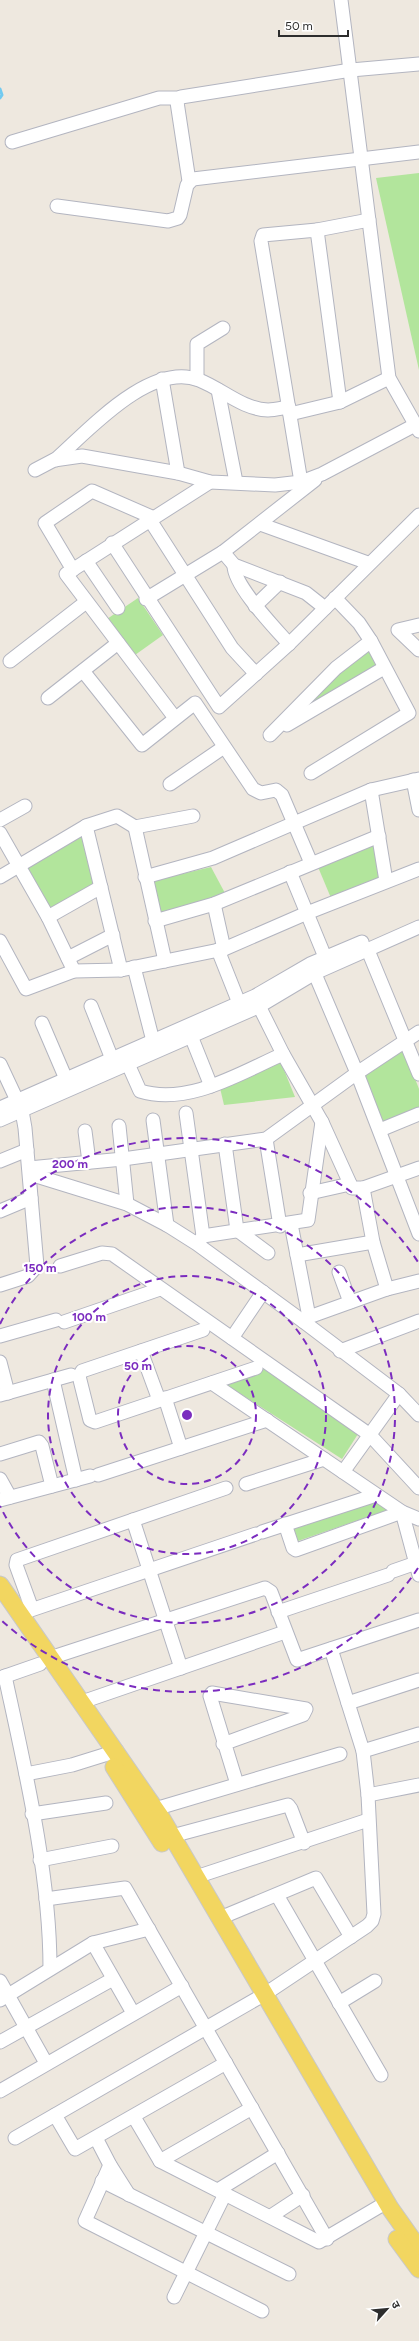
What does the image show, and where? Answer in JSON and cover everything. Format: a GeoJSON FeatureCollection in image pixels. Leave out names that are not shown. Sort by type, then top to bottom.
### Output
{"type":"FeatureCollection","features":[{"type":"Feature","properties":{"kind":"main road"},"geometry":{"type":"LineString","coordinates":[[0,1585],[26,1611],[45,1661],[111,1753],[156,1808],[220,1918],[260,1997]]}},
{"type":"Feature","properties":{"kind":"main road"},"geometry":{"type":"LineString","coordinates":[[0,1606],[45,1661],[82,1702],[152,1825],[260,1997],[419,2270]]}},
{"type":"Feature","properties":{"kind":"main road"},"geometry":{"type":"LineString","coordinates":[[382,2206],[419,2249]]}},
{"type":"Feature","properties":{"kind":"street"},"geometry":{"type":"LineString","coordinates":[[54,460],[82,456],[178,473],[210,482],[236,482],[274,485],[301,482],[322,474],[417,428],[389,378],[369,220],[363,159],[341,0]]}},
{"type":"Feature","properties":{"kind":"street"},"geometry":{"type":"LineString","coordinates":[[12,142],[159,98],[178,98],[351,70],[419,64]]}},
{"type":"Feature","properties":{"kind":"street"},"geometry":{"type":"LineString","coordinates":[[57,206],[168,221],[178,218],[189,181],[178,98]]}},
{"type":"Feature","properties":{"kind":"street"},"geometry":{"type":"LineString","coordinates":[[189,181],[419,152]]}},
{"type":"Feature","properties":{"kind":"street"},"geometry":{"type":"LineString","coordinates":[[301,482],[261,238],[263,235],[317,230],[369,220]]}},
{"type":"Feature","properties":{"kind":"street"},"geometry":{"type":"LineString","coordinates":[[317,230],[340,402]]}},
{"type":"Feature","properties":{"kind":"street"},"geometry":{"type":"LineString","coordinates":[[197,379],[197,344],[223,328]]}},
{"type":"Feature","properties":{"kind":"street"},"geometry":{"type":"LineString","coordinates":[[35,470],[54,460],[133,392],[162,379],[174,377],[197,379],[241,403],[267,410],[290,411],[340,402],[389,378]]}},
{"type":"Feature","properties":{"kind":"street"},"geometry":{"type":"LineString","coordinates":[[162,379],[178,473]]}},
{"type":"Feature","properties":{"kind":"street"},"geometry":{"type":"LineString","coordinates":[[218,390],[236,482]]}},
{"type":"Feature","properties":{"kind":"street"},"geometry":{"type":"LineString","coordinates":[[146,599],[223,552],[322,474]]}},
{"type":"Feature","properties":{"kind":"street"},"geometry":{"type":"LineString","coordinates":[[175,718],[66,574],[112,543],[210,482]]}},
{"type":"Feature","properties":{"kind":"street"},"geometry":{"type":"LineString","coordinates":[[73,570],[44,523],[92,491],[152,519],[185,575],[232,648],[256,674]]}},
{"type":"Feature","properties":{"kind":"street"},"geometry":{"type":"LineString","coordinates":[[204,718],[219,707],[289,644],[368,563],[419,515]]}},
{"type":"Feature","properties":{"kind":"street"},"geometry":{"type":"LineString","coordinates":[[260,524],[368,563]]}},
{"type":"Feature","properties":{"kind":"street"},"geometry":{"type":"LineString","coordinates":[[112,543],[146,599],[219,707]]}},
{"type":"Feature","properties":{"kind":"street"},"geometry":{"type":"LineString","coordinates":[[223,552],[234,565],[306,593],[325,608]]}},
{"type":"Feature","properties":{"kind":"street"},"geometry":{"type":"LineString","coordinates":[[86,561],[118,608]]}},
{"type":"Feature","properties":{"kind":"street"},"geometry":{"type":"LineString","coordinates":[[234,565],[233,572],[255,606],[289,644]]}},
{"type":"Feature","properties":{"kind":"street"},"geometry":{"type":"LineString","coordinates":[[255,606],[280,582]]}},
{"type":"Feature","properties":{"kind":"street"},"geometry":{"type":"LineString","coordinates":[[311,773],[409,713],[371,641],[359,623],[335,598]]}},
{"type":"Feature","properties":{"kind":"street"},"geometry":{"type":"LineString","coordinates":[[10,661],[86,602]]}},
{"type":"Feature","properties":{"kind":"street"},"geometry":{"type":"LineString","coordinates":[[419,625],[398,630],[419,650]]}},
{"type":"Feature","properties":{"kind":"street"},"geometry":{"type":"LineString","coordinates":[[371,641],[336,668],[270,735],[384,668]]}},
{"type":"Feature","properties":{"kind":"street"},"geometry":{"type":"LineString","coordinates":[[48,698],[118,643]]}},
{"type":"Feature","properties":{"kind":"street"},"geometry":{"type":"LineString","coordinates":[[83,671],[142,745],[195,704],[257,792],[261,794],[276,790],[280,792],[285,800],[293,824],[311,863]]}},
{"type":"Feature","properties":{"kind":"street"},"geometry":{"type":"LineString","coordinates":[[170,784],[224,747]]}},
{"type":"Feature","properties":{"kind":"street"},"geometry":{"type":"LineString","coordinates":[[145,877],[213,858],[371,790],[416,779],[419,810]]}},
{"type":"Feature","properties":{"kind":"street"},"geometry":{"type":"LineString","coordinates":[[371,790],[386,881]]}},
{"type":"Feature","properties":{"kind":"street"},"geometry":{"type":"LineString","coordinates":[[0,820],[25,806]]}},
{"type":"Feature","properties":{"kind":"street"},"geometry":{"type":"LineString","coordinates":[[0,877],[86,826],[117,816],[135,826],[194,816]]}},
{"type":"Feature","properties":{"kind":"street"},"geometry":{"type":"LineString","coordinates":[[86,826],[121,970]]}},
{"type":"Feature","properties":{"kind":"street"},"geometry":{"type":"LineString","coordinates":[[135,826],[145,877],[165,961]]}},
{"type":"Feature","properties":{"kind":"street"},"geometry":{"type":"LineString","coordinates":[[0,833],[48,917],[74,971]]}},
{"type":"Feature","properties":{"kind":"street"},"geometry":{"type":"LineString","coordinates":[[155,921],[214,904],[379,836]]}},
{"type":"Feature","properties":{"kind":"street"},"geometry":{"type":"LineString","coordinates":[[0,941],[29,994],[74,971],[121,970],[221,949],[386,881],[419,869]]}},
{"type":"Feature","properties":{"kind":"street"},"geometry":{"type":"LineString","coordinates":[[290,872],[325,957]]}},
{"type":"Feature","properties":{"kind":"street"},"geometry":{"type":"LineString","coordinates":[[48,917],[101,887]]}},
{"type":"Feature","properties":{"kind":"street"},"geometry":{"type":"LineString","coordinates":[[214,904],[221,949],[239,1003]]}},
{"type":"Feature","properties":{"kind":"street"},"geometry":{"type":"LineString","coordinates":[[313,969],[325,957],[419,918]]}},
{"type":"Feature","properties":{"kind":"street"},"geometry":{"type":"LineString","coordinates":[[0,1108],[19,1105],[128,1064],[191,1036],[257,1002],[313,969],[419,927]]}},
{"type":"Feature","properties":{"kind":"street"},"geometry":{"type":"LineString","coordinates":[[68,958],[113,935]]}},
{"type":"Feature","properties":{"kind":"street"},"geometry":{"type":"LineString","coordinates":[[367,948],[419,1074]]}},
{"type":"Feature","properties":{"kind":"street"},"geometry":{"type":"LineString","coordinates":[[134,967],[153,1041]]}},
{"type":"Feature","properties":{"kind":"street"},"geometry":{"type":"LineString","coordinates":[[313,969],[380,1130],[419,1234]]}},
{"type":"Feature","properties":{"kind":"street"},"geometry":{"type":"LineString","coordinates":[[0,1120],[19,1105],[66,1079],[239,1003],[257,1002]]}},
{"type":"Feature","properties":{"kind":"street"},"geometry":{"type":"LineString","coordinates":[[257,1002],[282,1054],[311,1106],[322,1122],[352,1188],[363,1188],[419,1168]]}},
{"type":"Feature","properties":{"kind":"street"},"geometry":{"type":"LineString","coordinates":[[91,1006],[112,1059]]}},
{"type":"Feature","properties":{"kind":"street"},"geometry":{"type":"LineString","coordinates":[[42,1023],[66,1079]]}},
{"type":"Feature","properties":{"kind":"street"},"geometry":{"type":"LineString","coordinates":[[30,1171],[266,1139],[405,1039],[419,1032]]}},
{"type":"Feature","properties":{"kind":"street"},"geometry":{"type":"LineString","coordinates":[[191,1036],[211,1086]]}},
{"type":"Feature","properties":{"kind":"street"},"geometry":{"type":"LineString","coordinates":[[128,1064],[140,1091],[161,1096],[185,1093],[211,1086],[282,1054]]}},
{"type":"Feature","properties":{"kind":"street"},"geometry":{"type":"LineString","coordinates":[[0,1064],[19,1105],[30,1171],[37,1266],[28,1276],[0,1285]]}},
{"type":"Feature","properties":{"kind":"street"},"geometry":{"type":"LineString","coordinates":[[186,1113],[200,1240]]}},
{"type":"Feature","properties":{"kind":"street"},"geometry":{"type":"LineString","coordinates":[[380,1130],[419,1114]]}},
{"type":"Feature","properties":{"kind":"street"},"geometry":{"type":"LineString","coordinates":[[153,1120],[167,1225]]}},
{"type":"Feature","properties":{"kind":"street"},"geometry":{"type":"LineString","coordinates":[[200,1240],[237,1230],[285,1225],[308,1220],[310,1193],[322,1122]]}},
{"type":"Feature","properties":{"kind":"street"},"geometry":{"type":"LineString","coordinates":[[119,1126],[127,1204]]}},
{"type":"Feature","properties":{"kind":"street"},"geometry":{"type":"LineString","coordinates":[[86,1131],[89,1162]]}},
{"type":"Feature","properties":{"kind":"street"},"geometry":{"type":"LineString","coordinates":[[266,1139],[285,1225],[297,1255],[307,1320]]}},
{"type":"Feature","properties":{"kind":"street"},"geometry":{"type":"LineString","coordinates":[[225,1144],[237,1230],[268,1253]]}},
{"type":"Feature","properties":{"kind":"street"},"geometry":{"type":"LineString","coordinates":[[0,1161],[27,1150]]}},
{"type":"Feature","properties":{"kind":"street"},"geometry":{"type":"LineString","coordinates":[[30,1171],[127,1204],[200,1240],[264,1292],[307,1320],[340,1351],[399,1394],[419,1415]]}},
{"type":"Feature","properties":{"kind":"street"},"geometry":{"type":"LineString","coordinates":[[310,1193],[350,1184]]}},
{"type":"Feature","properties":{"kind":"street"},"geometry":{"type":"LineString","coordinates":[[363,1188],[374,1242],[387,1289]]}},
{"type":"Feature","properties":{"kind":"street"},"geometry":{"type":"LineString","coordinates":[[0,1211],[31,1198]]}},
{"type":"Feature","properties":{"kind":"street"},"geometry":{"type":"LineString","coordinates":[[297,1255],[374,1242]]}},
{"type":"Feature","properties":{"kind":"street"},"geometry":{"type":"LineString","coordinates":[[60,1266],[107,1252],[370,1435],[419,1488]]}},
{"type":"Feature","properties":{"kind":"street"},"geometry":{"type":"LineString","coordinates":[[339,1272],[350,1302]]}},
{"type":"Feature","properties":{"kind":"street"},"geometry":{"type":"LineString","coordinates":[[307,1320],[350,1302],[387,1289],[419,1281]]}},
{"type":"Feature","properties":{"kind":"street"},"geometry":{"type":"LineString","coordinates":[[0,1336],[60,1321],[160,1289]]}},
{"type":"Feature","properties":{"kind":"street"},"geometry":{"type":"LineString","coordinates":[[232,1338],[264,1292]]}},
{"type":"Feature","properties":{"kind":"street"},"geometry":{"type":"LineString","coordinates":[[340,1351],[419,1320]]}},
{"type":"Feature","properties":{"kind":"street"},"geometry":{"type":"LineString","coordinates":[[203,1330],[80,1373],[90,1420],[95,1422],[256,1368]]}},
{"type":"Feature","properties":{"kind":"street"},"geometry":{"type":"LineString","coordinates":[[141,1351],[181,1448]]}},
{"type":"Feature","properties":{"kind":"street"},"geometry":{"type":"LineString","coordinates":[[0,1362],[4,1394],[71,1375]]}},
{"type":"Feature","properties":{"kind":"street"},"geometry":{"type":"LineString","coordinates":[[53,1380],[76,1480]]}},
{"type":"Feature","properties":{"kind":"street"},"geometry":{"type":"LineString","coordinates":[[212,1382],[376,1495],[402,1512],[419,1519]]}},
{"type":"Feature","properties":{"kind":"street"},"geometry":{"type":"LineString","coordinates":[[343,1472],[399,1394]]}},
{"type":"Feature","properties":{"kind":"street"},"geometry":{"type":"LineString","coordinates":[[0,1479],[5,1499],[94,1475],[268,1420]]}},
{"type":"Feature","properties":{"kind":"street"},"geometry":{"type":"LineString","coordinates":[[0,1454],[39,1442],[42,1446],[52,1486]]}},
{"type":"Feature","properties":{"kind":"street"},"geometry":{"type":"LineString","coordinates":[[246,1484],[324,1459]]}},
{"type":"Feature","properties":{"kind":"street"},"geometry":{"type":"LineString","coordinates":[[226,1488],[16,1562],[26,1611],[376,1495]]}},
{"type":"Feature","properties":{"kind":"street"},"geometry":{"type":"LineString","coordinates":[[285,1524],[293,1548],[298,1550],[402,1512]]}},
{"type":"Feature","properties":{"kind":"street"},"geometry":{"type":"LineString","coordinates":[[278,1612],[391,1573],[418,1568],[402,1512]]}},
{"type":"Feature","properties":{"kind":"street"},"geometry":{"type":"LineString","coordinates":[[133,1520],[181,1668]]}},
{"type":"Feature","properties":{"kind":"street"},"geometry":{"type":"LineString","coordinates":[[50,1968],[46,1899],[26,1774],[2,1677],[165,1620],[265,1588],[271,1592],[285,1632],[297,1660],[419,1620]]}},
{"type":"Feature","properties":{"kind":"street"},"geometry":{"type":"LineString","coordinates":[[82,1702],[285,1632]]}},
{"type":"Feature","properties":{"kind":"street"},"geometry":{"type":"LineString","coordinates":[[15,2138],[260,1997],[313,1960],[351,1937],[372,1921],[374,1914],[368,1820],[368,1795],[363,1750],[331,1649]]}},
{"type":"Feature","properties":{"kind":"street"},"geometry":{"type":"LineString","coordinates":[[348,1703],[419,1680]]}},
{"type":"Feature","properties":{"kind":"street"},"geometry":{"type":"LineString","coordinates":[[223,1744],[303,1714],[306,1709],[212,1693],[210,1696],[223,1744],[236,1784]]}},
{"type":"Feature","properties":{"kind":"street"},"geometry":{"type":"LineString","coordinates":[[363,1750],[419,1734]]}},
{"type":"Feature","properties":{"kind":"street"},"geometry":{"type":"LineString","coordinates":[[26,1774],[72,1765],[111,1753]]}},
{"type":"Feature","properties":{"kind":"street"},"geometry":{"type":"LineString","coordinates":[[156,1808],[340,1754]]}},
{"type":"Feature","properties":{"kind":"street"},"geometry":{"type":"LineString","coordinates":[[368,1795],[419,1785]]}},
{"type":"Feature","properties":{"kind":"street"},"geometry":{"type":"LineString","coordinates":[[32,1814],[106,1803]]}},
{"type":"Feature","properties":{"kind":"street"},"geometry":{"type":"LineString","coordinates":[[172,1836],[288,1805],[291,1809],[304,1843]]}},
{"type":"Feature","properties":{"kind":"street"},"geometry":{"type":"LineString","coordinates":[[196,1877],[304,1843],[368,1820]]}},
{"type":"Feature","properties":{"kind":"street"},"geometry":{"type":"LineString","coordinates":[[40,1860],[112,1846]]}},
{"type":"Feature","properties":{"kind":"street"},"geometry":{"type":"LineString","coordinates":[[220,1918],[277,1896],[316,1878],[351,1937]]}},
{"type":"Feature","properties":{"kind":"street"},"geometry":{"type":"LineString","coordinates":[[46,1899],[125,1888],[327,2239]]}},
{"type":"Feature","properties":{"kind":"street"},"geometry":{"type":"LineString","coordinates":[[277,1896],[381,2075]]}},
{"type":"Feature","properties":{"kind":"street"},"geometry":{"type":"LineString","coordinates":[[4,1998],[50,1968],[94,1943],[149,1929]]}},
{"type":"Feature","properties":{"kind":"street"},"geometry":{"type":"LineString","coordinates":[[94,1943],[134,2013]]}},
{"type":"Feature","properties":{"kind":"street"},"geometry":{"type":"LineString","coordinates":[[0,2042],[113,1978]]}},
{"type":"Feature","properties":{"kind":"street"},"geometry":{"type":"LineString","coordinates":[[0,1981],[4,1998],[26,2027],[46,2063]]}},
{"type":"Feature","properties":{"kind":"street"},"geometry":{"type":"LineString","coordinates":[[339,2003],[375,1981]]}},
{"type":"Feature","properties":{"kind":"street"},"geometry":{"type":"LineString","coordinates":[[0,2091],[46,2063],[182,1986]]}},
{"type":"Feature","properties":{"kind":"street"},"geometry":{"type":"LineString","coordinates":[[55,2115],[75,2149],[134,2117],[226,2063]]}},
{"type":"Feature","properties":{"kind":"street"},"geometry":{"type":"LineString","coordinates":[[160,2161],[252,2108]]}},
{"type":"Feature","properties":{"kind":"street"},"geometry":{"type":"LineString","coordinates":[[134,2117],[160,2161],[271,2216],[319,2242],[327,2239],[382,2206]]}},
{"type":"Feature","properties":{"kind":"street"},"geometry":{"type":"LineString","coordinates":[[96,2138],[110,2165],[129,2195]]}},
{"type":"Feature","properties":{"kind":"street"},"geometry":{"type":"LineString","coordinates":[[174,2297],[207,2233],[222,2192],[278,2153]]}},
{"type":"Feature","properties":{"kind":"street"},"geometry":{"type":"LineString","coordinates":[[110,2165],[85,2221],[262,2310]]}},
{"type":"Feature","properties":{"kind":"street"},"geometry":{"type":"LineString","coordinates":[[102,2181],[289,2274]]}},
{"type":"Feature","properties":{"kind":"street"},"geometry":{"type":"LineString","coordinates":[[271,2216],[302,2195]]}},
{"type":"Feature","properties":{"kind":"green space"},"geometry":{"type":"Polygon","coordinates":[[[419,173],[419,370],[376,178],[419,173]]]}},
{"type":"Feature","properties":{"kind":"green space"},"geometry":{"type":"Polygon","coordinates":[[[138,598],[163,635],[135,655],[107,619],[138,598]]]}},
{"type":"Feature","properties":{"kind":"green space"},"geometry":{"type":"Polygon","coordinates":[[[368,648],[378,667],[315,706],[310,699],[368,648]]]}},
{"type":"Feature","properties":{"kind":"green space"},"geometry":{"type":"Polygon","coordinates":[[[85,834],[96,882],[48,911],[24,869],[85,834]]]}},
{"type":"Feature","properties":{"kind":"green space"},"geometry":{"type":"Polygon","coordinates":[[[375,843],[382,877],[331,898],[318,867],[375,843]]]}},
{"type":"Feature","properties":{"kind":"green space"},"geometry":{"type":"Polygon","coordinates":[[[211,867],[226,895],[159,916],[152,881],[211,867]]]}},
{"type":"Feature","properties":{"kind":"green space"},"geometry":{"type":"Polygon","coordinates":[[[403,1047],[419,1089],[419,1108],[382,1123],[362,1073],[403,1047]]]}},
{"type":"Feature","properties":{"kind":"green space"},"geometry":{"type":"Polygon","coordinates":[[[280,1060],[295,1097],[224,1105],[220,1088],[280,1060]]]}},
{"type":"Feature","properties":{"kind":"green space"},"geometry":{"type":"Polygon","coordinates":[[[264,1369],[358,1434],[342,1459],[225,1384],[226,1381],[264,1369]]]}},
{"type":"Feature","properties":{"kind":"green space"},"geometry":{"type":"Polygon","coordinates":[[[370,1492],[389,1506],[385,1511],[295,1542],[289,1521],[370,1492]]]}},
{"type":"Feature","properties":{"kind":"waterway"},"geometry":{"type":"LineString","coordinates":[[0,89],[2,95],[0,98]]}}]}
